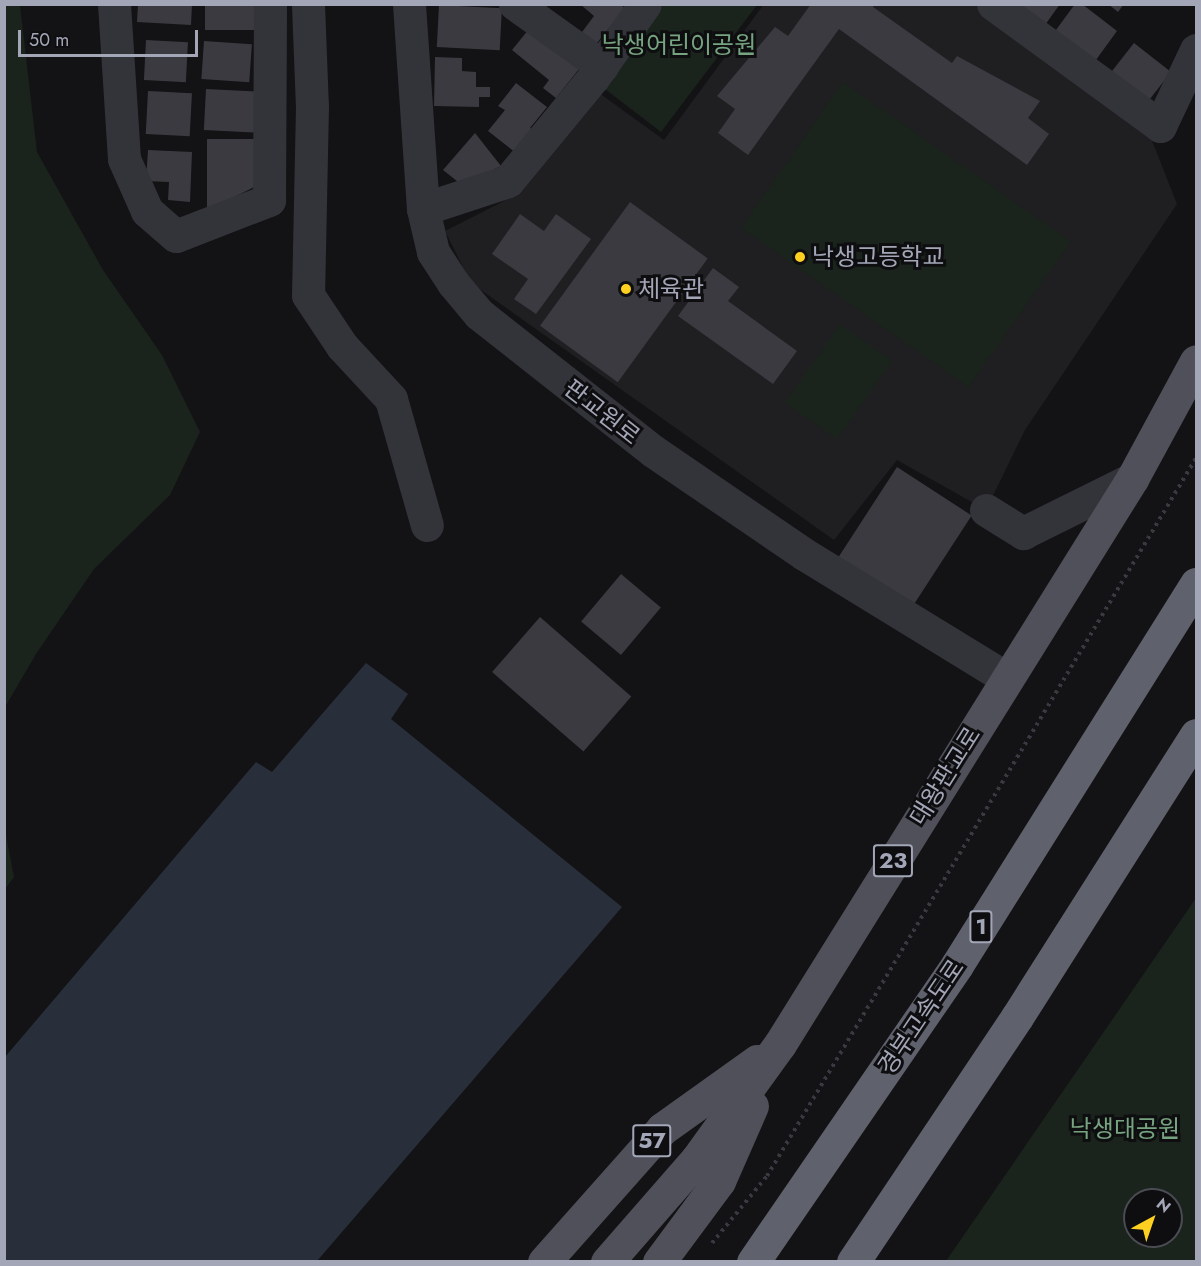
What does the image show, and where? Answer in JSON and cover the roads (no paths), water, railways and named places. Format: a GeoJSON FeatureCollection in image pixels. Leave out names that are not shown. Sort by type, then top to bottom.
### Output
{"type":"FeatureCollection","features":[{"type":"Feature","properties":{"kind":"highway","name":"경부고속도로"},"geometry":{"type":"LineString","coordinates":[[753,1262],[957,965],[1197,584]]}},
{"type":"Feature","properties":{"kind":"highway"},"geometry":{"type":"LineString","coordinates":[[853,1262],[1017,1017],[1197,735]]}},
{"type":"Feature","properties":{"kind":"main road","name":"대왕판교로"},"geometry":{"type":"LineString","coordinates":[[607,1262],[697,1160],[780,1044],[1132,479],[1197,361]]}},
{"type":"Feature","properties":{"kind":"main road","name":"57"},"geometry":{"type":"LineString","coordinates":[[544,1262],[662,1129],[780,1044]]}},
{"type":"Feature","properties":{"kind":"main road"},"geometry":{"type":"LineString","coordinates":[[659,1262],[719,1181],[780,1044]]}},
{"type":"Feature","properties":{"kind":"street"},"geometry":{"type":"LineString","coordinates":[[114,4],[124,159],[147,211],[176,236],[268,200],[270,4]]}},
{"type":"Feature","properties":{"kind":"street"},"geometry":{"type":"LineString","coordinates":[[308,4],[312,106],[308,295],[342,346],[391,399],[427,525]]}},
{"type":"Feature","properties":{"kind":"street","name":"판교원로"},"geometry":{"type":"LineString","coordinates":[[409,4],[423,209],[434,252],[453,283],[479,314],[653,451],[804,554],[1006,678]]}},
{"type":"Feature","properties":{"kind":"street"},"geometry":{"type":"LineString","coordinates":[[515,4],[602,66]]}},
{"type":"Feature","properties":{"kind":"street"},"geometry":{"type":"LineString","coordinates":[[423,209],[508,182],[602,66],[645,4]]}},
{"type":"Feature","properties":{"kind":"street"},"geometry":{"type":"LineString","coordinates":[[993,4],[1160,126],[1197,50]]}},
{"type":"Feature","properties":{"kind":"street"},"geometry":{"type":"LineString","coordinates":[[986,510],[1023,533],[1132,479]]}},
{"type":"Feature","properties":{"kind":"place","name":"낙생고등학교"},"geometry":{"type":"Point","coordinates":[800,257]}},
{"type":"Feature","properties":{"kind":"place","name":"체육관"},"geometry":{"type":"Point","coordinates":[626,289]}},
{"type":"Feature","properties":{"kind":"park label","name":"낙생어린이공원"},"geometry":{"type":"Point","coordinates":[679,45]}},
{"type":"Feature","properties":{"kind":"park label","name":"낙생대공원"},"geometry":{"type":"Point","coordinates":[1125,1129]}}]}
